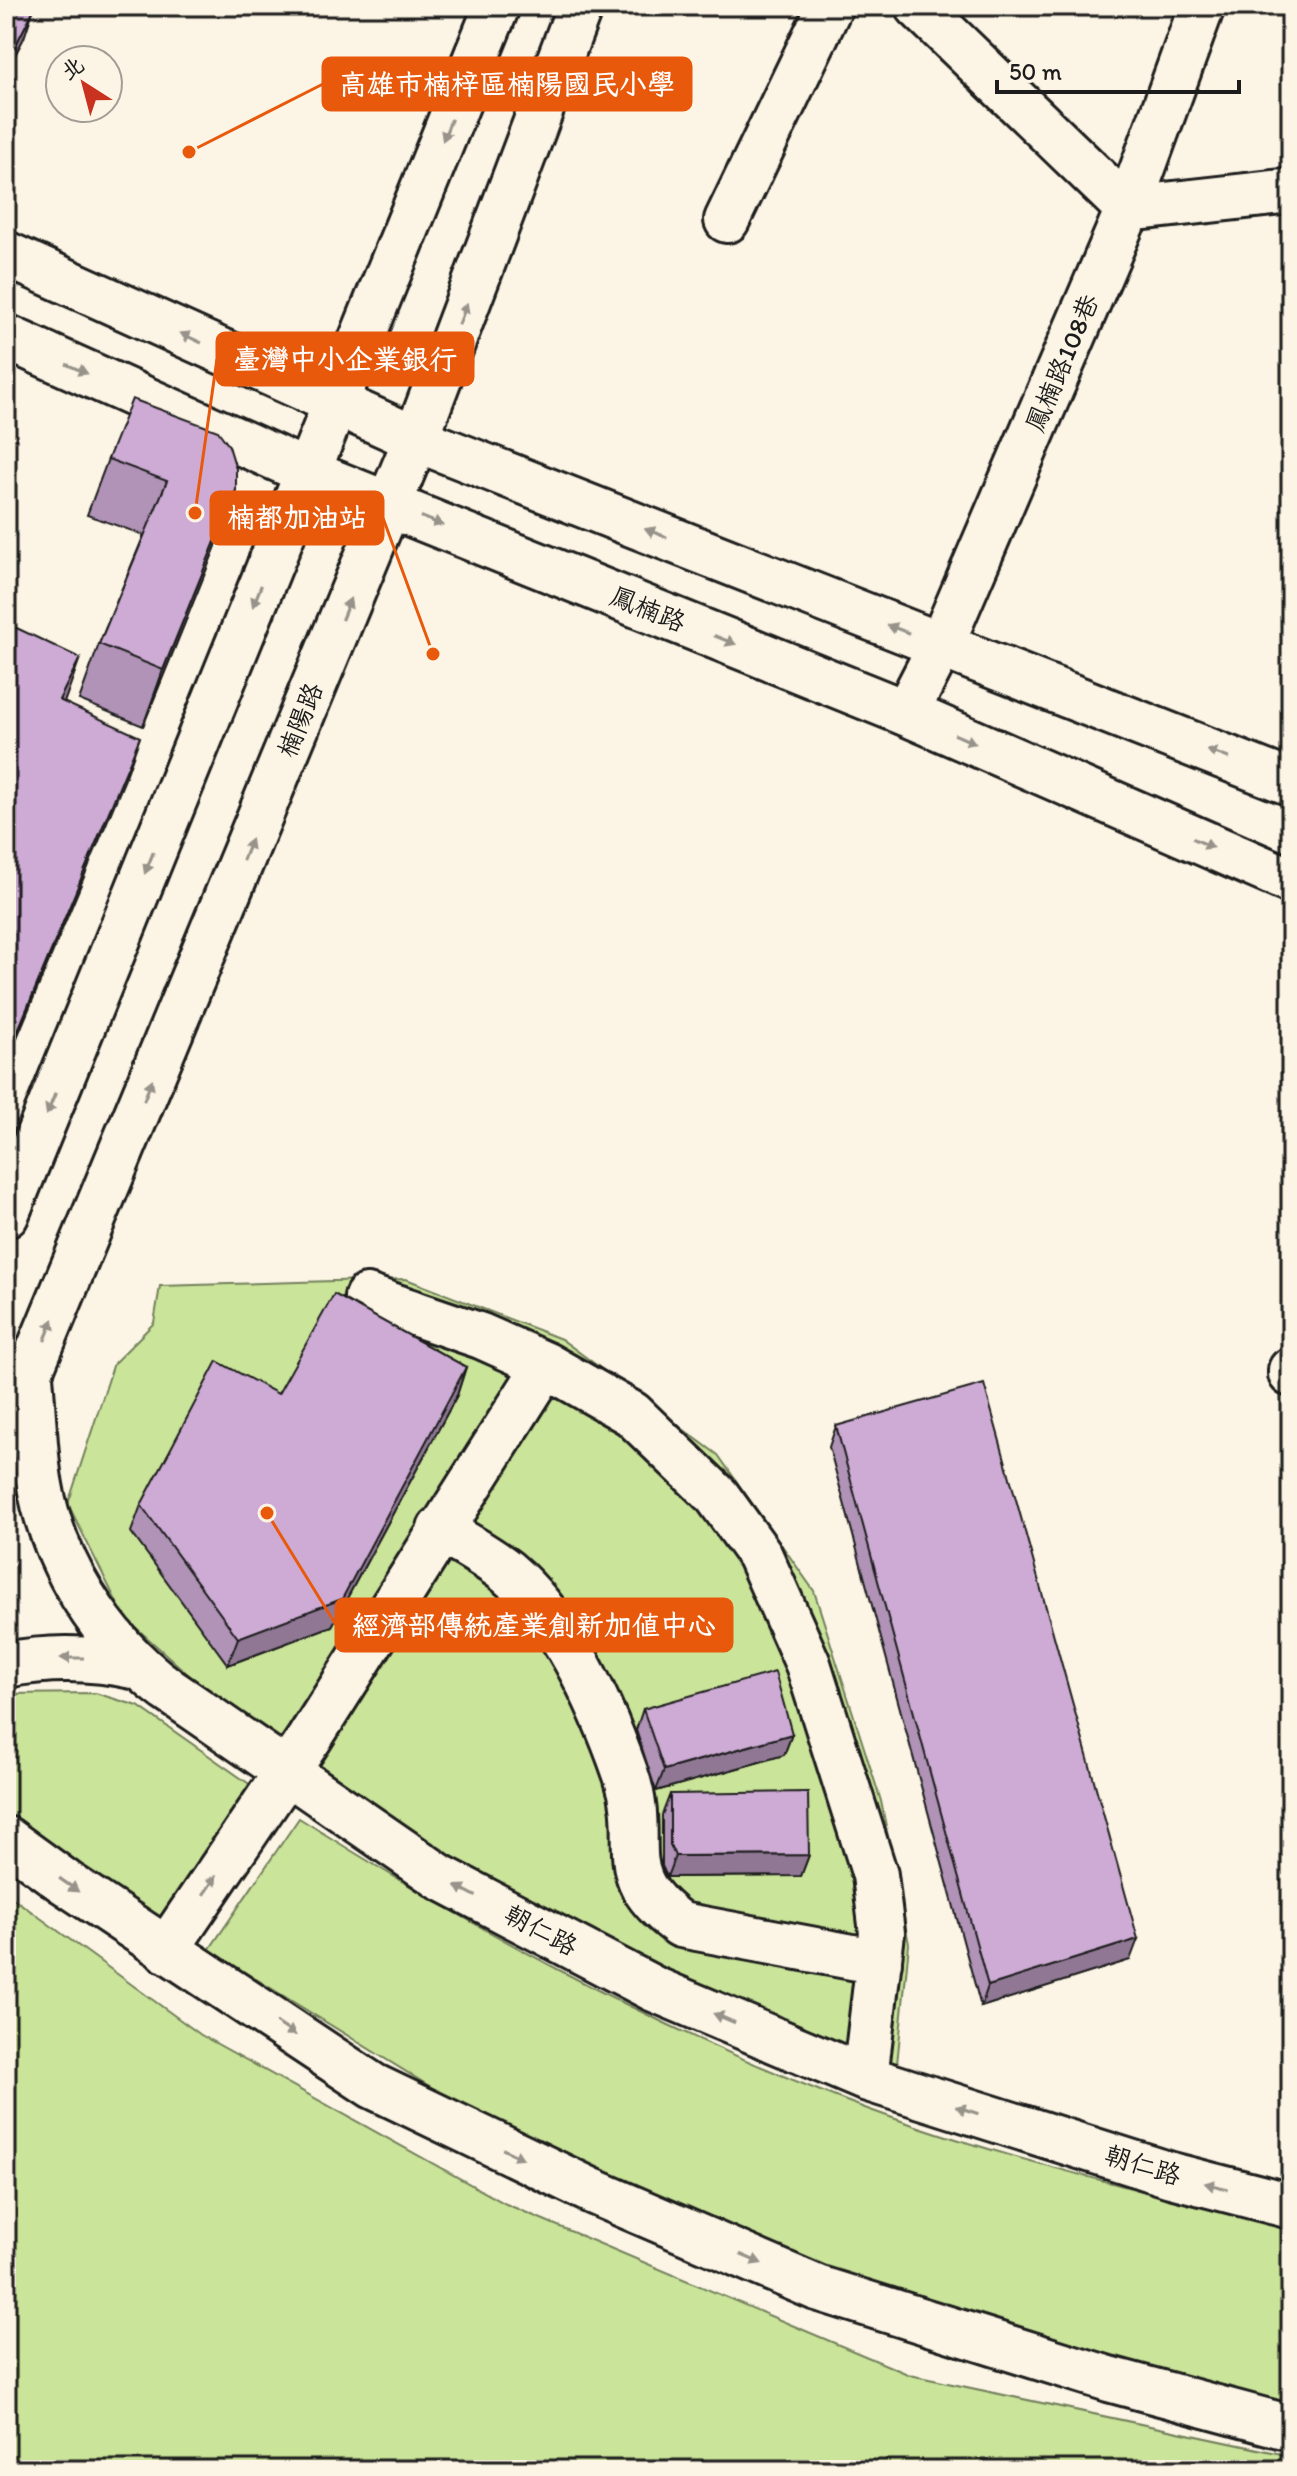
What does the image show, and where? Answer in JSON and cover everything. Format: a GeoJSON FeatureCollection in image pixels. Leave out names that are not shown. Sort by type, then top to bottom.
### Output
{"type":"FeatureCollection","features":[{"type":"Feature","properties":{"kind":"street"},"geometry":{"type":"LineString","coordinates":[[6,1215],[14,1171],[337,405],[497,6]]}},
{"type":"Feature","properties":{"kind":"street","name":"楠陽路"},"geometry":{"type":"LineString","coordinates":[[6,1427],[30,1376],[416,439],[580,6]]}},
{"type":"Feature","properties":{"kind":"street"},"geometry":{"type":"LineString","coordinates":[[727,220],[830,6]]}},
{"type":"Feature","properties":{"kind":"street"},"geometry":{"type":"LineString","coordinates":[[918,6],[1128,209],[1291,191]]}},
{"type":"Feature","properties":{"kind":"street","name":"鳳楠路108巷"},"geometry":{"type":"LineString","coordinates":[[906,713],[941,645],[1128,209],[1202,6]]}},
{"type":"Feature","properties":{"kind":"street"},"geometry":{"type":"LineString","coordinates":[[6,254],[416,439],[1291,783]]}},
{"type":"Feature","properties":{"kind":"street","name":"鳳楠路"},"geometry":{"type":"LineString","coordinates":[[6,337],[307,472],[906,713],[1291,881]]}},
{"type":"Feature","properties":{"kind":"street"},"geometry":{"type":"LineString","coordinates":[[367,1297],[481,1336],[546,1365],[632,1414],[717,1496],[759,1554],[808,1664],[875,1875],[882,1933],[865,2078]]}},
{"type":"Feature","properties":{"kind":"street"},"geometry":{"type":"LineString","coordinates":[[166,1950],[290,1766],[546,1365]]}},
{"type":"Feature","properties":{"kind":"street","name":"朝仁路"},"geometry":{"type":"LineString","coordinates":[[30,1376],[39,1481],[54,1534],[91,1608],[138,1667],[290,1766],[440,1877],[654,1989],[865,2078],[1171,2175],[1291,2206]]}},
{"type":"Feature","properties":{"kind":"street"},"geometry":{"type":"LineString","coordinates":[[440,1529],[507,1573],[546,1616],[591,1686],[627,1778],[636,1877],[646,1895],[660,1910],[681,1925],[879,1962]]}},
{"type":"Feature","properties":{"kind":"street"},"geometry":{"type":"LineString","coordinates":[[6,1665],[39,1658],[101,1659],[138,1667]]}},
{"type":"Feature","properties":{"kind":"street"},"geometry":{"type":"LineString","coordinates":[[6,1839],[166,1950],[373,2086],[592,2191],[817,2288],[1109,2379],[1291,2428]]}},
{"type":"Feature","properties":{"kind":"green space"},"geometry":{"type":"Polygon","coordinates":[[[406,1279],[561,1339],[718,1455],[814,1591],[881,1801],[909,1944],[897,2064],[672,1976],[452,1860],[227,1709],[124,1617],[68,1504],[114,1363],[154,1323],[160,1286],[406,1279]]]}},
{"type":"Feature","properties":{"kind":"green space"},"geometry":{"type":"Polygon","coordinates":[[[95,1693],[138,1706],[255,1788],[164,1921],[6,1818],[6,1694],[95,1693]]]}},
{"type":"Feature","properties":{"kind":"green space"},"geometry":{"type":"Polygon","coordinates":[[[299,1818],[427,1896],[557,1969],[759,2066],[884,2115],[999,2152],[1291,2229],[1291,2407],[1119,2361],[800,2264],[502,2131],[209,1950],[299,1818]]]}},
{"type":"Feature","properties":{"kind":"green space"},"geometry":{"type":"Polygon","coordinates":[[[6,1893],[201,2035],[506,2204],[910,2375],[1291,2456],[1291,2470],[6,2470],[6,1893]]]}},
{"type":"Feature","properties":{"kind":"building"},"geometry":{"type":"Polygon","coordinates":[[[6,6],[29,6],[33,11],[6,64],[6,6]]]}},
{"type":"Feature","properties":{"kind":"building"},"geometry":{"type":"Polygon","coordinates":[[[132,399],[218,431],[229,446],[236,469],[236,490],[163,670],[99,644],[167,481],[108,459],[132,399]]]}},
{"type":"Feature","properties":{"kind":"building"},"geometry":{"type":"Polygon","coordinates":[[[6,623],[80,658],[59,700],[140,737],[6,1059],[6,623]]]}},
{"type":"Feature","properties":{"kind":"building"},"geometry":{"type":"Polygon","coordinates":[[[334,1294],[466,1367],[342,1599],[238,1638],[141,1505],[217,1361],[278,1394],[334,1294]]]}},
{"type":"Feature","properties":{"kind":"building"},"geometry":{"type":"Polygon","coordinates":[[[984,1384],[1138,1939],[988,1986],[836,1426],[984,1384]]]}},
{"type":"Feature","properties":{"kind":"building"},"geometry":{"type":"Polygon","coordinates":[[[775,1672],[792,1734],[664,1770],[643,1709],[775,1672]]]}},
{"type":"Feature","properties":{"kind":"building"},"geometry":{"type":"Polygon","coordinates":[[[808,1792],[809,1855],[675,1856],[670,1845],[670,1794],[808,1792]]]}},
{"type":"Feature","properties":{"kind":"place","name":"高雄市楠梓區楠陽國民小學"},"geometry":{"type":"Point","coordinates":[189,152]}},
{"type":"Feature","properties":{"kind":"place","name":"臺灣中小企業銀行"},"geometry":{"type":"Point","coordinates":[195,513]}},
{"type":"Feature","properties":{"kind":"place","name":"楠都加油站"},"geometry":{"type":"Point","coordinates":[433,654]}},
{"type":"Feature","properties":{"kind":"place","name":"經濟部傳統產業創新加值中心"},"geometry":{"type":"Point","coordinates":[267,1513]}}]}
